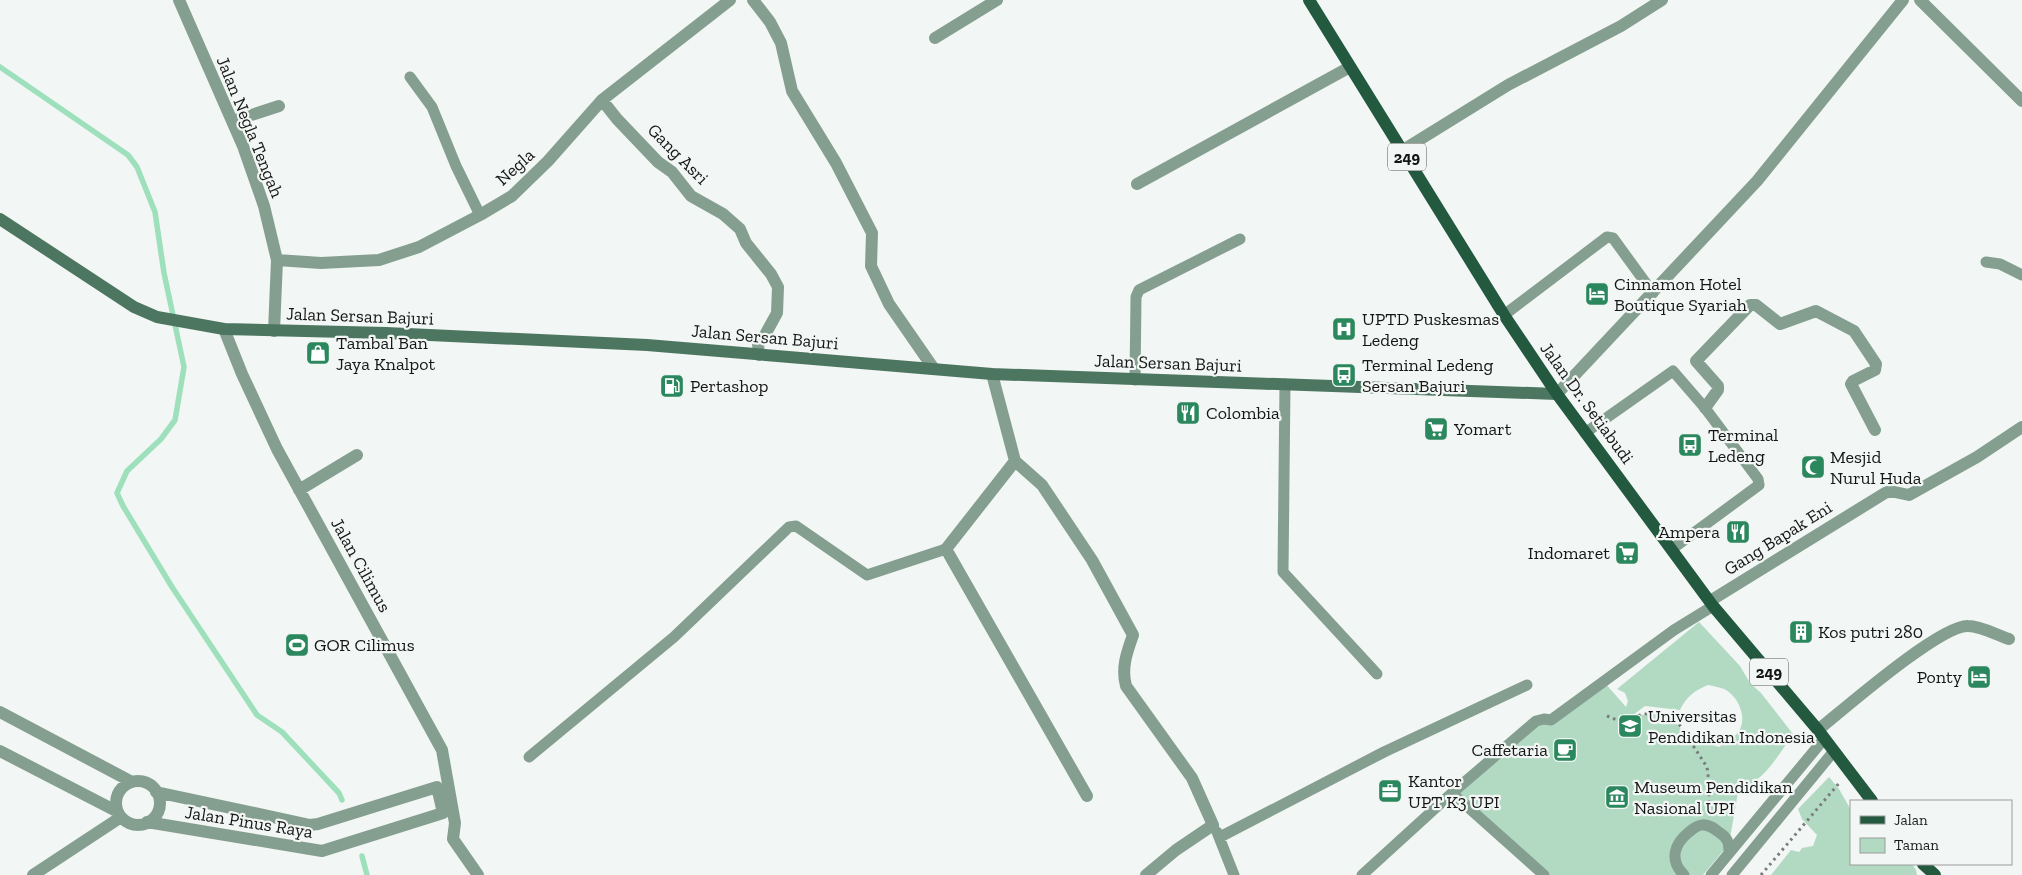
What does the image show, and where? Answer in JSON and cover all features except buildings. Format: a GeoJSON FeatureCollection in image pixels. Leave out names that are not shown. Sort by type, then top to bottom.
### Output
{"type":"FeatureCollection","features":[{"type":"Feature","properties":{"kind":"main road","name":"Jalan Dr. Setiabudi"},"geometry":{"type":"LineString","coordinates":[[1309,0],[1504,315],[1556,394],[1711,604],[1821,735],[1871,800]]}},
{"type":"Feature","properties":{"kind":"main road","name":"Jalan Sersan Bajuri"},"geometry":{"type":"LineString","coordinates":[[0,219],[134,307],[160,317],[224,329],[386,333],[647,345],[992,374],[1556,394]]}},
{"type":"Feature","properties":{"kind":"main road"},"geometry":{"type":"LineString","coordinates":[[1924,865],[1935,875]]}},
{"type":"Feature","properties":{"kind":"street","name":"Jalan Negla Tengah"},"geometry":{"type":"LineString","coordinates":[[180,0],[233,121],[264,206],[277,260],[274,331]]}},
{"type":"Feature","properties":{"kind":"street","name":"Negla"},"geometry":{"type":"LineString","coordinates":[[277,260],[322,264],[379,260],[419,247],[480,216],[512,196],[548,162],[602,100],[730,0]]}},
{"type":"Feature","properties":{"kind":"street"},"geometry":{"type":"LineString","coordinates":[[753,0],[770,22],[781,43],[792,91],[836,163],[872,233],[871,266],[889,304],[934,369]]}},
{"type":"Feature","properties":{"kind":"street"},"geometry":{"type":"LineString","coordinates":[[935,38],[997,0]]}},
{"type":"Feature","properties":{"kind":"street"},"geometry":{"type":"LineString","coordinates":[[1403,150],[1508,85],[1621,26],[1662,0]]}},
{"type":"Feature","properties":{"kind":"street"},"geometry":{"type":"LineString","coordinates":[[1556,394],[1757,181],[1903,0]]}},
{"type":"Feature","properties":{"kind":"street"},"geometry":{"type":"LineString","coordinates":[[1920,0],[2022,101]]}},
{"type":"Feature","properties":{"kind":"street"},"geometry":{"type":"LineString","coordinates":[[1137,184],[1350,67]]}},
{"type":"Feature","properties":{"kind":"street","name":"Gang Asri"},"geometry":{"type":"LineString","coordinates":[[602,100],[617,119],[658,162],[672,172],[691,196],[723,214],[740,229],[746,243],[771,274],[778,287],[777,313],[765,335],[758,342],[760,354]]}},
{"type":"Feature","properties":{"kind":"street"},"geometry":{"type":"LineString","coordinates":[[233,121],[279,106]]}},
{"type":"Feature","properties":{"kind":"street"},"geometry":{"type":"LineString","coordinates":[[1705,408],[1718,390],[1718,386],[1696,361],[1750,305],[1756,305],[1776,323],[1780,324],[1816,311],[1854,331],[1876,364],[1875,370],[1853,381],[1851,384],[1874,430]]}},
{"type":"Feature","properties":{"kind":"street","name":"Jalan Cilimus"},"geometry":{"type":"LineString","coordinates":[[224,329],[265,424],[299,490],[442,750],[455,823],[453,839],[478,875]]}},
{"type":"Feature","properties":{"kind":"street"},"geometry":{"type":"LineString","coordinates":[[992,374],[1015,461],[1042,485],[1092,560],[1133,634],[1124,661],[1126,686],[1192,778],[1213,825],[1176,850],[1146,875]]}},
{"type":"Feature","properties":{"kind":"street","name":"Gang Bapak Eni"},"geometry":{"type":"LineString","coordinates":[[1711,604],[1885,493],[1890,491],[1909,495],[1978,456],[2022,427]]}},
{"type":"Feature","properties":{"kind":"street"},"geometry":{"type":"LineString","coordinates":[[299,490],[357,455]]}},
{"type":"Feature","properties":{"kind":"street"},"geometry":{"type":"LineString","coordinates":[[1015,461],[946,549],[1087,796]]}},
{"type":"Feature","properties":{"kind":"street"},"geometry":{"type":"LineString","coordinates":[[1821,735],[1918,650],[1946,633],[1964,626],[1970,626],[2009,639]]}},
{"type":"Feature","properties":{"kind":"street","name":"Jalan Pinus Raya"},"geometry":{"type":"LineString","coordinates":[[0,712],[132,782],[146,782],[156,792],[310,825],[437,787],[443,813],[322,851],[147,822],[133,824],[120,814],[0,752]]}},
{"type":"Feature","properties":{"kind":"street"},"geometry":{"type":"LineString","coordinates":[[33,875],[120,814],[116,797],[125,785],[132,782]]}},
{"type":"Feature","properties":{"kind":"street"},"geometry":{"type":"LineString","coordinates":[[147,822],[156,814],[158,809],[159,797],[156,792]]}},
{"type":"Feature","properties":{"kind":"lane"},"geometry":{"type":"LineString","coordinates":[[410,77],[432,107],[456,166],[480,216]]}},
{"type":"Feature","properties":{"kind":"lane"},"geometry":{"type":"LineString","coordinates":[[1504,315],[1608,237],[1613,238],[1653,293]]}},
{"type":"Feature","properties":{"kind":"lane"},"geometry":{"type":"LineString","coordinates":[[1135,380],[1136,297],[1138,290],[1240,239]]}},
{"type":"Feature","properties":{"kind":"lane"},"geometry":{"type":"LineString","coordinates":[[1986,262],[2000,264],[2022,275]]}},
{"type":"Feature","properties":{"kind":"lane"},"geometry":{"type":"LineString","coordinates":[[1586,433],[1671,371],[1674,372],[1705,408],[1758,479],[1759,485],[1672,549]]}},
{"type":"Feature","properties":{"kind":"lane"},"geometry":{"type":"LineString","coordinates":[[1286,384],[1283,572],[1377,674]]}},
{"type":"Feature","properties":{"kind":"lane"},"geometry":{"type":"LineString","coordinates":[[529,757],[674,637],[789,527],[796,526],[867,575],[946,549]]}},
{"type":"Feature","properties":{"kind":"lane"},"geometry":{"type":"LineString","coordinates":[[1362,875],[1452,793],[1536,721],[1551,720],[1711,604]]}},
{"type":"Feature","properties":{"kind":"lane"},"geometry":{"type":"LineString","coordinates":[[1220,838],[1384,752],[1527,685]]}},
{"type":"Feature","properties":{"kind":"lane"},"geometry":{"type":"LineString","coordinates":[[1711,875],[1821,735]]}},
{"type":"Feature","properties":{"kind":"lane"},"geometry":{"type":"LineString","coordinates":[[1732,875],[1834,751]]}},
{"type":"Feature","properties":{"kind":"lane"},"geometry":{"type":"LineString","coordinates":[[1452,793],[1544,875]]}},
{"type":"Feature","properties":{"kind":"lane"},"geometry":{"type":"LineString","coordinates":[[1684,875],[1676,863],[1674,851],[1683,838],[1696,827],[1703,824],[1709,825],[1726,838],[1729,844],[1729,853]]}},
{"type":"Feature","properties":{"kind":"lane"},"geometry":{"type":"LineString","coordinates":[[1213,825],[1234,875]]}},
{"type":"Feature","properties":{"kind":"path"},"geometry":{"type":"LineString","coordinates":[[1607,716],[1616,720],[1650,713],[1669,714],[1677,722],[1707,766],[1709,825]]}},
{"type":"Feature","properties":{"kind":"path"},"geometry":{"type":"LineString","coordinates":[[1761,875],[1849,771]]}},
{"type":"Feature","properties":{"kind":"green space"},"geometry":{"type":"Polygon","coordinates":[[[1699,622],[1740,666],[1750,683],[1761,693],[1793,734],[1776,760],[1763,774],[1748,787],[1738,792],[1729,844],[1703,875],[1547,875],[1455,793],[1544,719],[1604,682],[1626,707],[1628,701],[1625,693],[1617,689],[1699,622]],[[1708,685],[1691,695],[1680,710],[1645,706],[1633,715],[1669,714],[1688,738],[1719,747],[1731,739],[1740,729],[1742,718],[1740,706],[1729,692],[1722,688],[1708,685]]]}},
{"type":"Feature","properties":{"kind":"green space"},"geometry":{"type":"Polygon","coordinates":[[[1829,777],[1839,789],[1850,808],[1850,865],[1913,865],[1917,875],[1771,875],[1791,850],[1799,852],[1802,848],[1813,846],[1817,835],[1802,819],[1798,809],[1829,777]]]}},
{"type":"Feature","properties":{"kind":"waterway"},"geometry":{"type":"LineString","coordinates":[[0,67],[128,155],[137,167],[155,212],[164,273],[184,367],[175,420],[161,439],[127,471],[117,493],[172,587],[257,715],[282,732],[339,793],[342,800]]}},
{"type":"Feature","properties":{"kind":"waterway"},"geometry":{"type":"LineString","coordinates":[[362,856],[367,875]]}},
{"type":"Feature","properties":{"kind":"place","name":"Cinnamon Hotel Boutique Syariah"},"geometry":{"type":"Point","coordinates":[1597,294]}},
{"type":"Feature","properties":{"kind":"place","name":"UPTD Puskesmas Ledeng"},"geometry":{"type":"Point","coordinates":[1344,329]}},
{"type":"Feature","properties":{"kind":"place","name":"Tambal Ban Jaya Knalpot"},"geometry":{"type":"Point","coordinates":[318,353]}},
{"type":"Feature","properties":{"kind":"place","name":"Terminal Ledeng Sersan Bajuri"},"geometry":{"type":"Point","coordinates":[1344,375]}},
{"type":"Feature","properties":{"kind":"place","name":"Pertashop"},"geometry":{"type":"Point","coordinates":[672,386]}},
{"type":"Feature","properties":{"kind":"place","name":"Colombia"},"geometry":{"type":"Point","coordinates":[1188,413]}},
{"type":"Feature","properties":{"kind":"place","name":"Yomart"},"geometry":{"type":"Point","coordinates":[1436,429]}},
{"type":"Feature","properties":{"kind":"place","name":"Terminal Ledeng"},"geometry":{"type":"Point","coordinates":[1690,445]}},
{"type":"Feature","properties":{"kind":"place","name":"Mesjid Nurul Huda"},"geometry":{"type":"Point","coordinates":[1813,467]}},
{"type":"Feature","properties":{"kind":"place","name":"Ampera"},"geometry":{"type":"Point","coordinates":[1738,532]}},
{"type":"Feature","properties":{"kind":"place","name":"Indomaret"},"geometry":{"type":"Point","coordinates":[1627,553]}},
{"type":"Feature","properties":{"kind":"place","name":"Kos putri 280"},"geometry":{"type":"Point","coordinates":[1801,632]}},
{"type":"Feature","properties":{"kind":"place","name":"GOR Cilimus"},"geometry":{"type":"Point","coordinates":[297,645]}},
{"type":"Feature","properties":{"kind":"place","name":"Ponty"},"geometry":{"type":"Point","coordinates":[1979,677]}},
{"type":"Feature","properties":{"kind":"place","name":"Universitas Pendidikan Indonesia"},"geometry":{"type":"Point","coordinates":[1630,726]}},
{"type":"Feature","properties":{"kind":"place","name":"Caffetaria"},"geometry":{"type":"Point","coordinates":[1565,750]}},
{"type":"Feature","properties":{"kind":"place","name":"Kantor UPT K3 UPI"},"geometry":{"type":"Point","coordinates":[1390,791]}},
{"type":"Feature","properties":{"kind":"place","name":"Museum Pendidikan Nasional UPI"},"geometry":{"type":"Point","coordinates":[1617,797]}}]}
